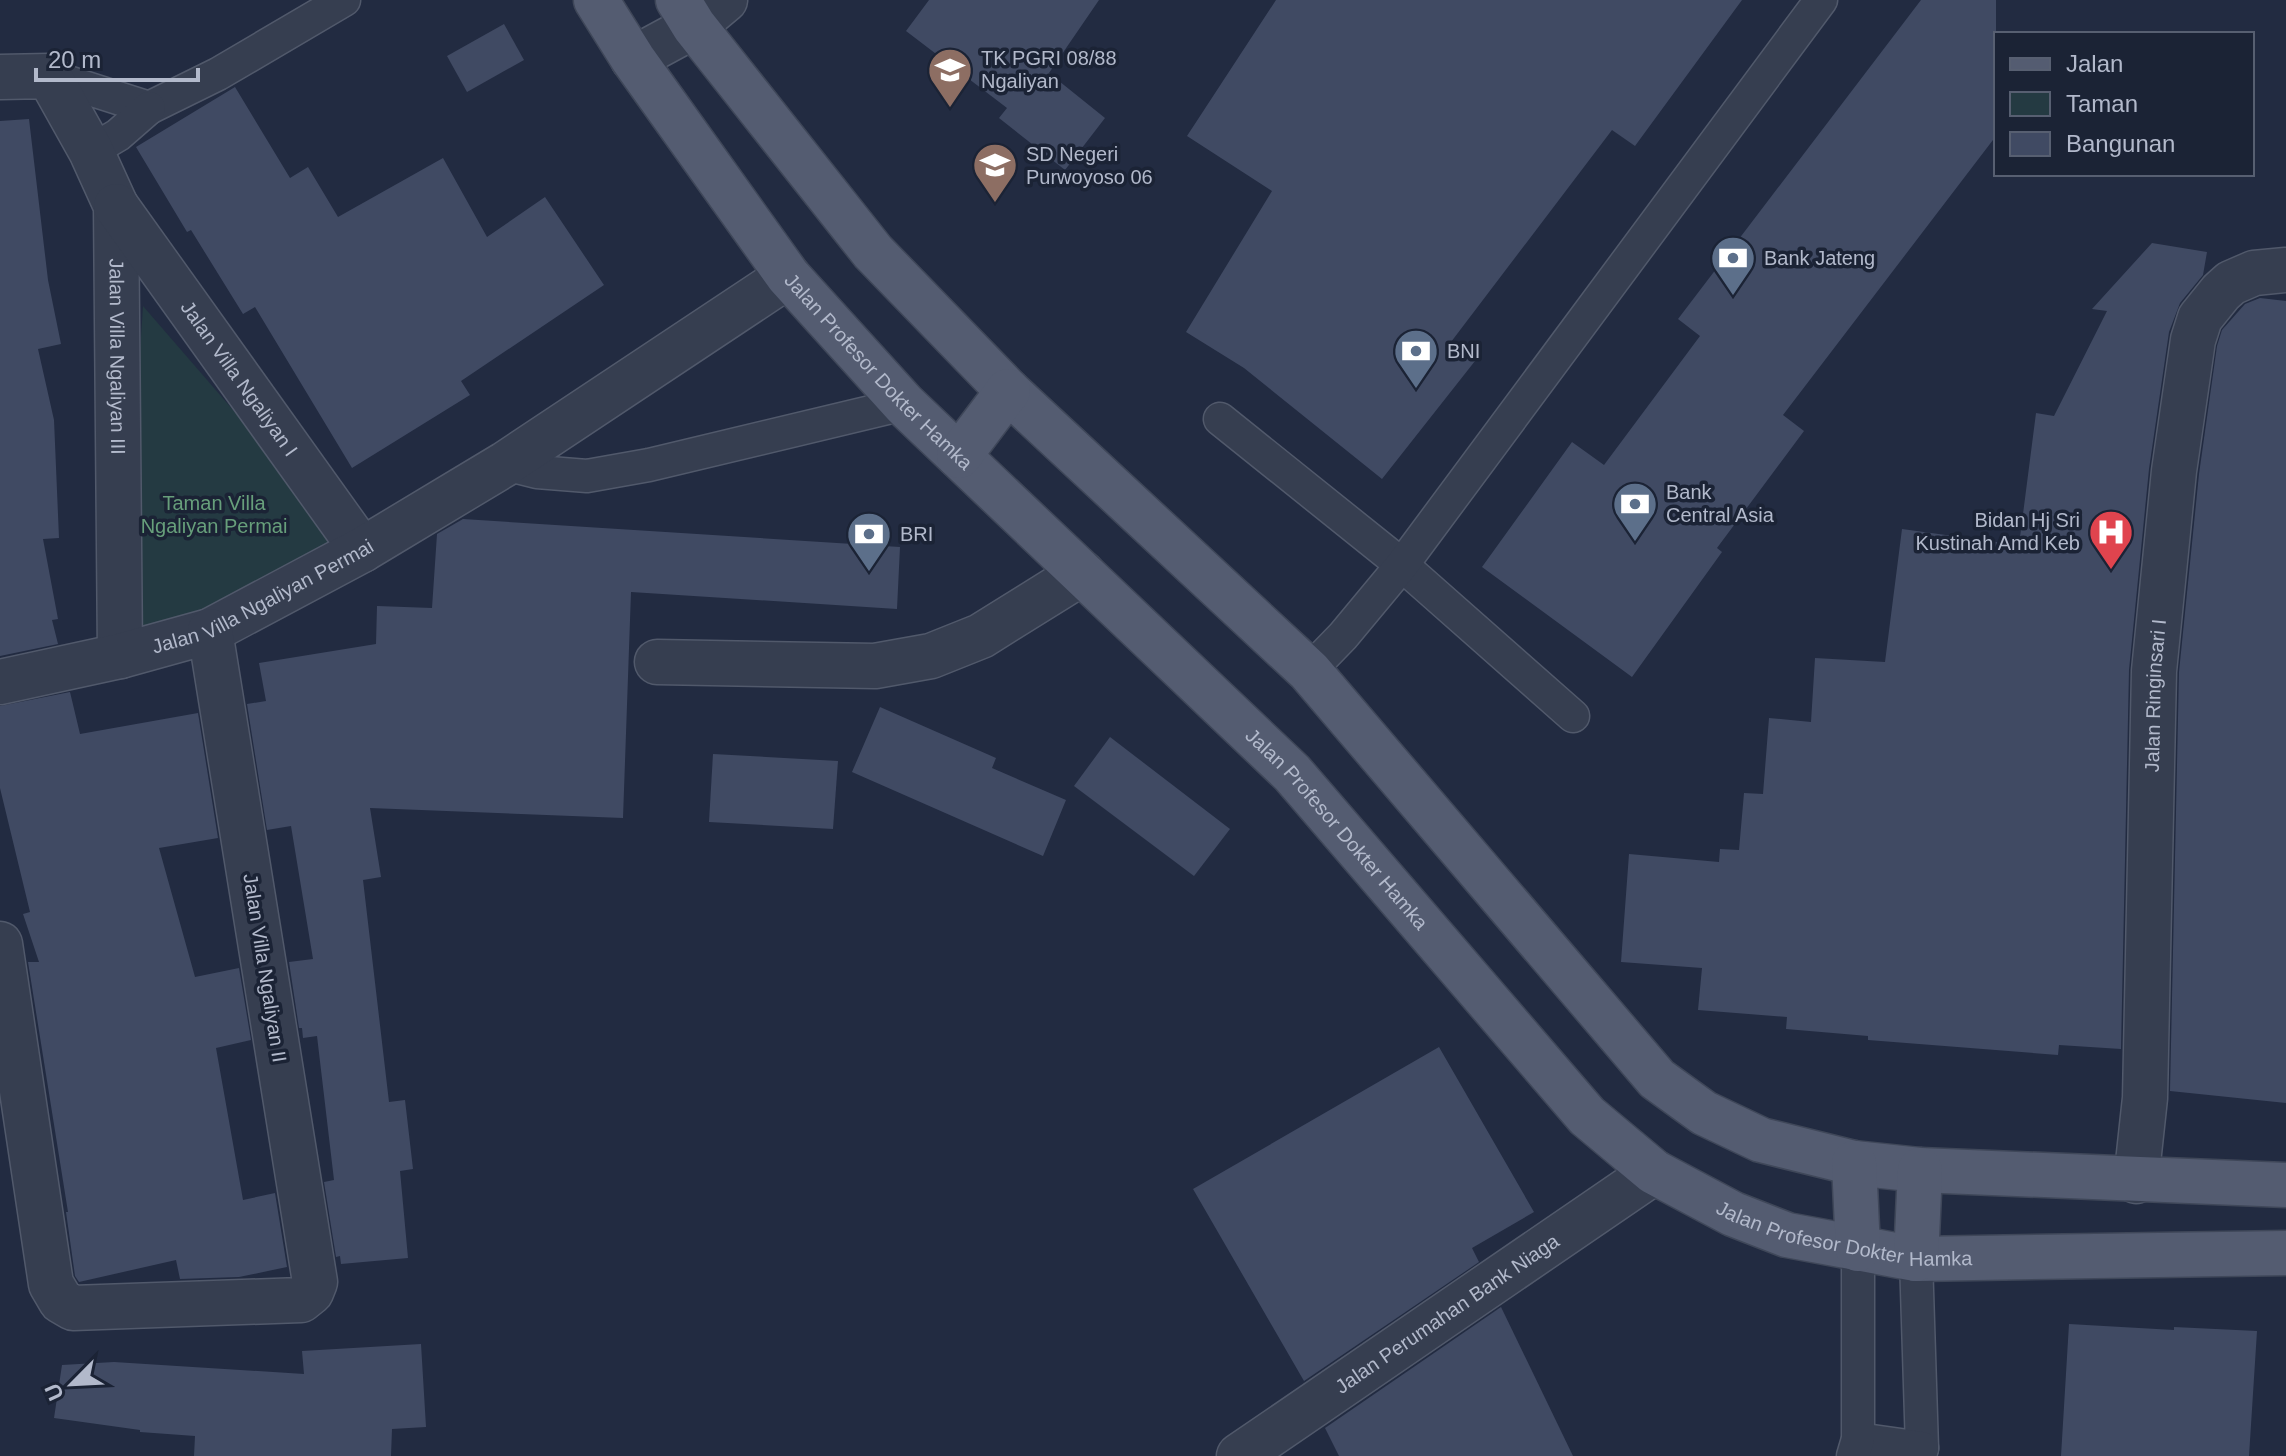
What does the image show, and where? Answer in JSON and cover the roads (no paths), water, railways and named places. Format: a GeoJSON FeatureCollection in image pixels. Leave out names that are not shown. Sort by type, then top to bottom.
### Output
{"type":"FeatureCollection","features":[{"type":"Feature","properties":{"kind":"main road","name":"Jalan Profesor Dokter Hamka"},"geometry":{"type":"LineString","coordinates":[[596,0],[633,59],[788,276],[904,404],[1292,773],[1587,1116],[1654,1172],[1733,1214],[1787,1235],[1916,1259],[2286,1253]]}},
{"type":"Feature","properties":{"kind":"main road"},"geometry":{"type":"LineString","coordinates":[[699,9],[873,252],[1008,391],[1309,671],[1657,1079],[1704,1113],[1761,1140],[1854,1163],[1920,1170],[2286,1185]]}},
{"type":"Feature","properties":{"kind":"main road"},"geometry":{"type":"LineString","coordinates":[[959,456],[1008,391]]}},
{"type":"Feature","properties":{"kind":"main road"},"geometry":{"type":"LineString","coordinates":[[1854,1163],[1858,1249]]}},
{"type":"Feature","properties":{"kind":"main road"},"geometry":{"type":"LineString","coordinates":[[1916,1259],[1920,1170]]}},
{"type":"Feature","properties":{"kind":"street"},"geometry":{"type":"LineString","coordinates":[[633,59],[699,9]]}},
{"type":"Feature","properties":{"kind":"street"},"geometry":{"type":"LineString","coordinates":[[0,77],[49,76]]}},
{"type":"Feature","properties":{"kind":"street","name":"Jalan Villa Ngaliyan III"},"geometry":{"type":"LineString","coordinates":[[49,76],[91,151],[116,206],[120,656]]}},
{"type":"Feature","properties":{"kind":"street","name":"Jalan Villa Ngaliyan I"},"geometry":{"type":"LineString","coordinates":[[116,206],[362,550]]}},
{"type":"Feature","properties":{"kind":"street","name":"Jalan Ringinsari I"},"geometry":{"type":"LineString","coordinates":[[2136,1181],[2145,1098],[2154,671],[2174,471],[2193,340],[2200,318],[2231,283],[2254,273],[2286,270]]}},
{"type":"Feature","properties":{"kind":"street","name":"Jalan Villa Ngaliyan Permai"},"geometry":{"type":"LineString","coordinates":[[0,682],[120,656],[210,631],[362,550],[505,464],[788,276]]}},
{"type":"Feature","properties":{"kind":"street"},"geometry":{"type":"LineString","coordinates":[[657,662],[875,666],[931,656],[981,636],[1082,573]]}},
{"type":"Feature","properties":{"kind":"street","name":"Jalan Villa Ngaliyan II"},"geometry":{"type":"LineString","coordinates":[[0,944],[51,1284],[61,1301],[73,1308],[301,1300],[311,1292],[315,1282],[210,631]]}},
{"type":"Feature","properties":{"kind":"street","name":"Jalan Perumahan Bank Niaga"},"geometry":{"type":"LineString","coordinates":[[1239,1456],[1654,1172]]}},
{"type":"Feature","properties":{"kind":"lane"},"geometry":{"type":"LineString","coordinates":[[91,151],[118,135],[149,108],[218,74],[344,0]]}},
{"type":"Feature","properties":{"kind":"lane"},"geometry":{"type":"LineString","coordinates":[[1309,671],[1343,636],[1402,565],[1821,0]]}},
{"type":"Feature","properties":{"kind":"lane"},"geometry":{"type":"LineString","coordinates":[[49,76],[149,108]]}},
{"type":"Feature","properties":{"kind":"lane"},"geometry":{"type":"LineString","coordinates":[[505,464],[537,472],[587,476],[649,465],[904,404]]}},
{"type":"Feature","properties":{"kind":"lane"},"geometry":{"type":"LineString","coordinates":[[1220,419],[1402,565],[1573,716]]}},
{"type":"Feature","properties":{"kind":"lane"},"geometry":{"type":"LineString","coordinates":[[1858,1249],[1856,1448],[1921,1452],[1916,1259]]}},
{"type":"Feature","properties":{"kind":"place","name":"TK PGRI 08/88 Ngaliyan"},"geometry":{"type":"Point","coordinates":[950,109]}},
{"type":"Feature","properties":{"kind":"place","name":"SD Negeri Purwoyoso 06"},"geometry":{"type":"Point","coordinates":[995,204]}},
{"type":"Feature","properties":{"kind":"place","name":"Bank Jateng"},"geometry":{"type":"Point","coordinates":[1733,297]}},
{"type":"Feature","properties":{"kind":"place","name":"BNI"},"geometry":{"type":"Point","coordinates":[1416,390]}},
{"type":"Feature","properties":{"kind":"place","name":"Bank Central Asia"},"geometry":{"type":"Point","coordinates":[1635,543]}},
{"type":"Feature","properties":{"kind":"place","name":"Bidan Hj Sri Kustinah Amd Keb"},"geometry":{"type":"Point","coordinates":[2111,571]}},
{"type":"Feature","properties":{"kind":"place","name":"BRI"},"geometry":{"type":"Point","coordinates":[869,573]}},
{"type":"Feature","properties":{"kind":"park label","name":"Taman Villa Ngaliyan Permai"},"geometry":{"type":"Point","coordinates":[214,514]}}]}
